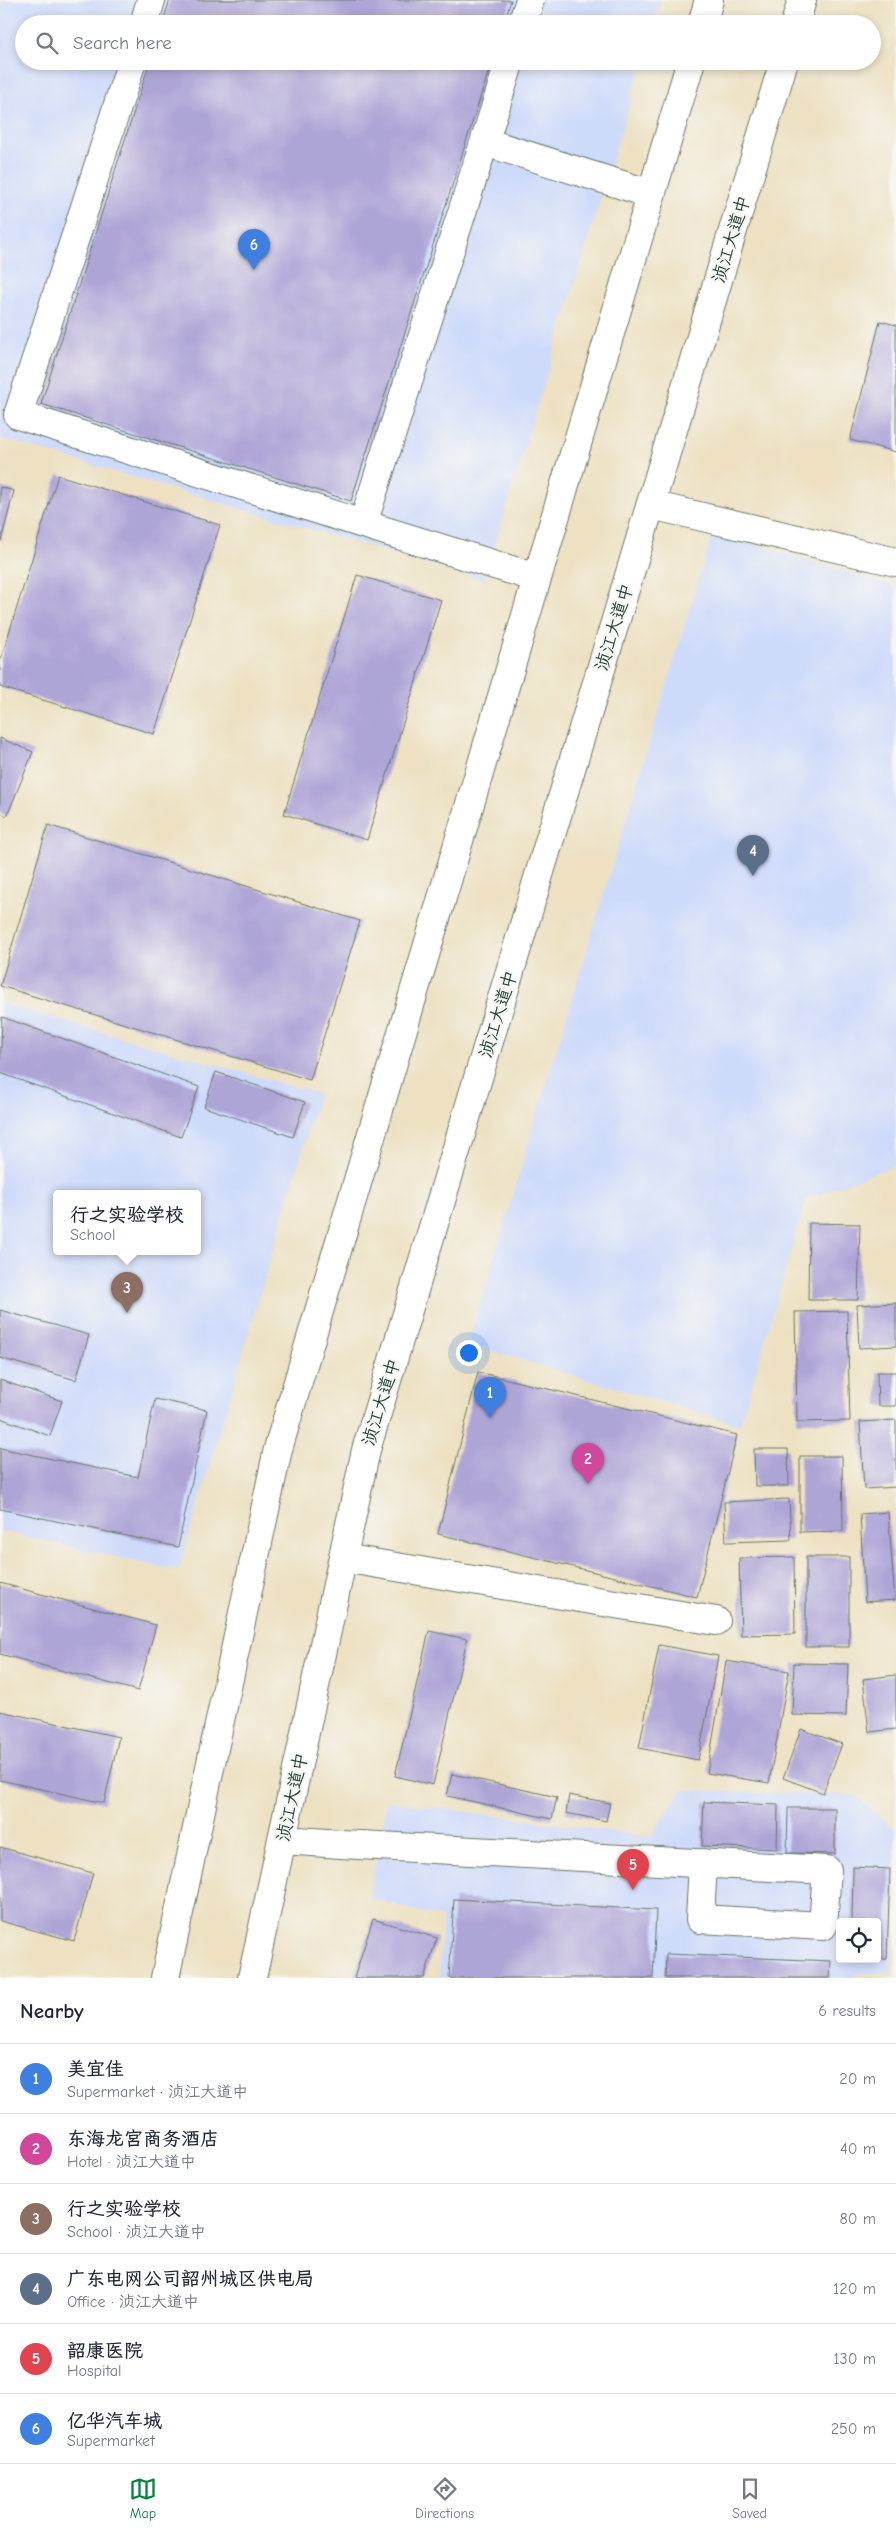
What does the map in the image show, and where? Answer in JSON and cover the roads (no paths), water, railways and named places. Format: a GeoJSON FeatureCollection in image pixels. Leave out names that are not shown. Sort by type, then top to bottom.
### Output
{"type":"FeatureCollection","features":[{"type":"Feature","properties":{"kind":"main road"},"geometry":{"type":"LineString","coordinates":[[147,15],[151,0]]}},
{"type":"Feature","properties":{"kind":"main road"},"geometry":{"type":"LineString","coordinates":[[525,15],[530,0]]}},
{"type":"Feature","properties":{"kind":"main road"},"geometry":{"type":"LineString","coordinates":[[705,15],[709,0]]}},
{"type":"Feature","properties":{"kind":"main road"},"geometry":{"type":"LineString","coordinates":[[798,15],[802,0]]}},
{"type":"Feature","properties":{"kind":"main road"},"geometry":{"type":"LineString","coordinates":[[129,70],[9,412],[537,578]]}},
{"type":"Feature","properties":{"kind":"main road"},"geometry":{"type":"LineString","coordinates":[[363,524],[507,70]]}},
{"type":"Feature","properties":{"kind":"main road"},"geometry":{"type":"LineString","coordinates":[[165,1978],[278,1449],[688,70]]}},
{"type":"Feature","properties":{"kind":"main road","name":"浈江大道中"},"geometry":{"type":"LineString","coordinates":[[252,1978],[366,1450],[781,70]]}},
{"type":"Feature","properties":{"kind":"main road"},"geometry":{"type":"LineString","coordinates":[[484,142],[651,194]]}},
{"type":"Feature","properties":{"kind":"main road"},"geometry":{"type":"LineString","coordinates":[[651,505],[896,562]]}},
{"type":"Feature","properties":{"kind":"main road"},"geometry":{"type":"LineString","coordinates":[[343,1558],[716,1622]]}},
{"type":"Feature","properties":{"kind":"main road"},"geometry":{"type":"LineString","coordinates":[[283,1840],[703,1863],[827,1870],[824,1926],[700,1919],[703,1863]]}},
{"type":"Feature","properties":{"kind":"place","name":"亿华汽车城"},"geometry":{"type":"Point","coordinates":[254,270]}},
{"type":"Feature","properties":{"kind":"place","name":"广东电网公司韶州城区供电局"},"geometry":{"type":"Point","coordinates":[753,876]}},
{"type":"Feature","properties":{"kind":"place","name":"行之实验学校"},"geometry":{"type":"Point","coordinates":[127,1313]}},
{"type":"Feature","properties":{"kind":"place","name":"美宜佳"},"geometry":{"type":"Point","coordinates":[490,1418]}},
{"type":"Feature","properties":{"kind":"place","name":"东海龙宫商务酒店"},"geometry":{"type":"Point","coordinates":[588,1484]}},
{"type":"Feature","properties":{"kind":"place","name":"韶康医院"},"geometry":{"type":"Point","coordinates":[633,1890]}}]}
